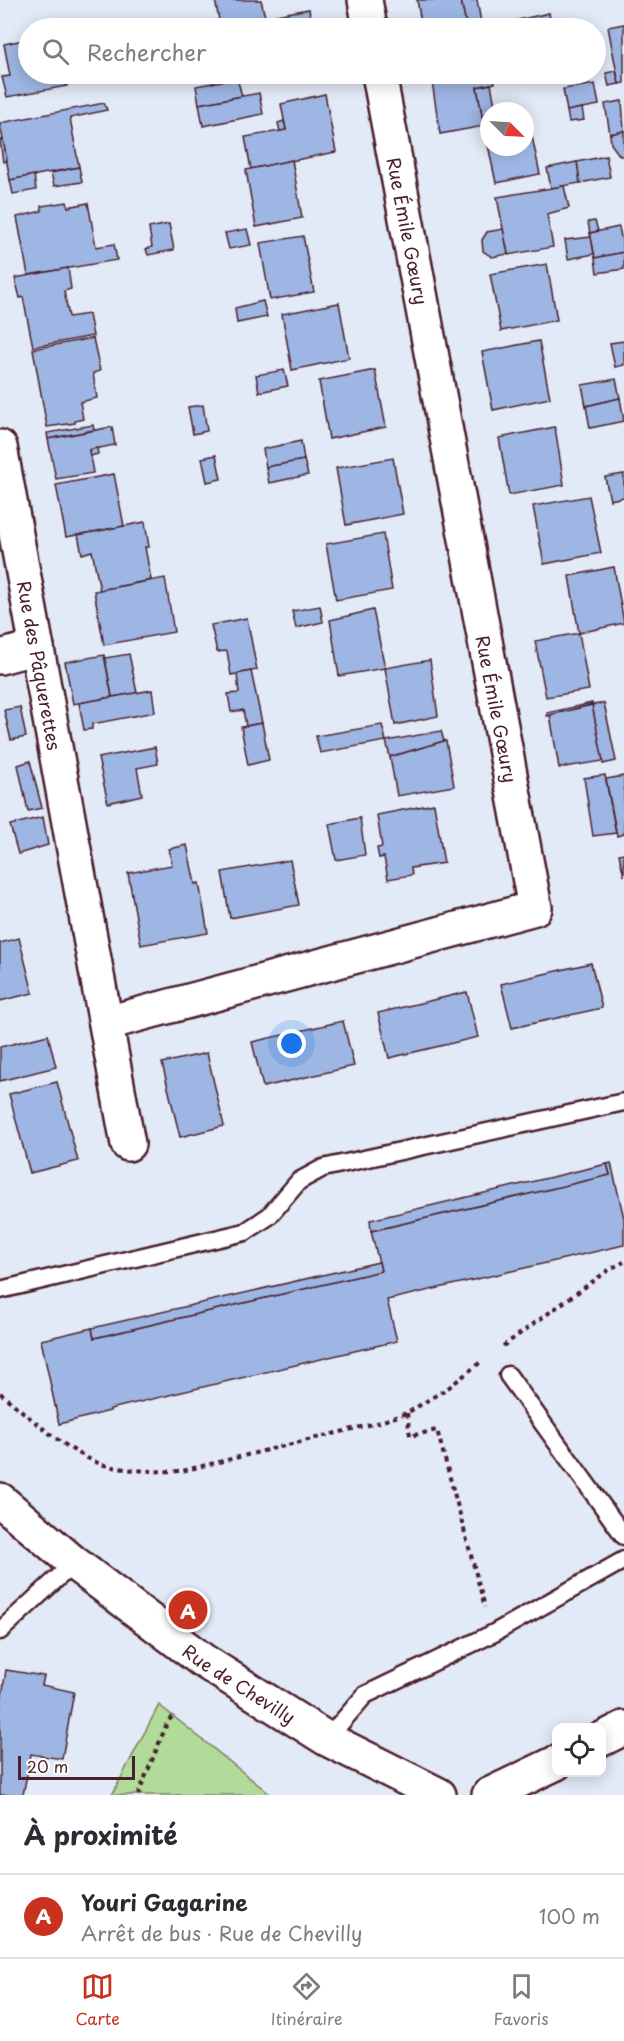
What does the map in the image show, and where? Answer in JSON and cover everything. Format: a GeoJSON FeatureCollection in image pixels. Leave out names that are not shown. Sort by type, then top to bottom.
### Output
{"type":"FeatureCollection","features":[{"type":"Feature","properties":{"kind":"street"},"geometry":{"type":"LineString","coordinates":[[365,0],[368,18]]}},
{"type":"Feature","properties":{"kind":"street","name":"Rue Émile Gœury"},"geometry":{"type":"LineString","coordinates":[[107,1023],[535,908],[381,84]]}},
{"type":"Feature","properties":{"kind":"street","name":"Rue des Pâquerettes"},"geometry":{"type":"LineString","coordinates":[[0,447],[107,1023]]}},
{"type":"Feature","properties":{"kind":"street"},"geometry":{"type":"LineString","coordinates":[[0,657],[37,647]]}},
{"type":"Feature","properties":{"kind":"street"},"geometry":{"type":"LineString","coordinates":[[107,1023],[128,1144]]}},
{"type":"Feature","properties":{"kind":"street","name":"Rue de Chevilly"},"geometry":{"type":"LineString","coordinates":[[0,1500],[74,1563],[202,1660],[327,1739],[439,1795]]}},
{"type":"Feature","properties":{"kind":"street"},"geometry":{"type":"LineString","coordinates":[[606,1737],[624,1728]]}},
{"type":"Feature","properties":{"kind":"street"},"geometry":{"type":"LineString","coordinates":[[489,1795],[552,1764]]}},
{"type":"Feature","properties":{"kind":"lane"},"geometry":{"type":"LineString","coordinates":[[0,1290],[245,1232],[269,1216],[299,1181],[323,1168],[624,1102]]}},
{"type":"Feature","properties":{"kind":"lane"},"geometry":{"type":"LineString","coordinates":[[508,1375],[624,1536]]}},
{"type":"Feature","properties":{"kind":"lane"},"geometry":{"type":"LineString","coordinates":[[327,1739],[365,1695],[494,1633],[624,1560]]}},
{"type":"Feature","properties":{"kind":"lane"},"geometry":{"type":"LineString","coordinates":[[0,1631],[74,1563]]}},
{"type":"Feature","properties":{"kind":"path"},"geometry":{"type":"LineString","coordinates":[[496,1351],[610,1269],[624,1262]]}},
{"type":"Feature","properties":{"kind":"path"},"geometry":{"type":"LineString","coordinates":[[0,1392],[64,1446],[101,1464],[153,1472],[182,1471],[407,1413],[448,1388],[487,1358]]}},
{"type":"Feature","properties":{"kind":"path"},"geometry":{"type":"LineString","coordinates":[[407,1413],[411,1436],[437,1430],[489,1624],[494,1633]]}},
{"type":"Feature","properties":{"kind":"path"},"geometry":{"type":"LineString","coordinates":[[138,1795],[168,1721],[173,1716]]}},
{"type":"Feature","properties":{"kind":"green space"},"geometry":{"type":"Polygon","coordinates":[[[159,1705],[173,1716],[271,1795],[112,1795],[159,1705]]]}},
{"type":"Feature","properties":{"kind":"building"},"geometry":{"type":"Polygon","coordinates":[[[215,0],[261,0],[265,17],[259,18],[219,18],[215,0]]]}},
{"type":"Feature","properties":{"kind":"building"},"geometry":{"type":"Polygon","coordinates":[[[417,0],[461,0],[465,18],[420,18],[417,0]]]}},
{"type":"Feature","properties":{"kind":"building"},"geometry":{"type":"Polygon","coordinates":[[[461,0],[477,0],[480,18],[465,18],[461,0]]]}},
{"type":"Feature","properties":{"kind":"building"},"geometry":{"type":"Polygon","coordinates":[[[309,9],[310,18],[265,18],[309,9]]]}},
{"type":"Feature","properties":{"kind":"building"},"geometry":{"type":"Polygon","coordinates":[[[549,13],[550,18],[527,18],[549,13]]]}},
{"type":"Feature","properties":{"kind":"building"},"geometry":{"type":"Polygon","coordinates":[[[624,24],[624,83],[619,84],[608,27],[624,24]]]}},
{"type":"Feature","properties":{"kind":"building"},"geometry":{"type":"Polygon","coordinates":[[[18,41],[18,84],[66,84],[67,86],[7,97],[2,77],[10,76],[4,44],[18,41]]]}},
{"type":"Feature","properties":{"kind":"building"},"geometry":{"type":"Polygon","coordinates":[[[616,71],[619,84],[609,86],[606,73],[616,71]]]}},
{"type":"Feature","properties":{"kind":"building"},"geometry":{"type":"Polygon","coordinates":[[[239,84],[242,96],[199,104],[196,86],[239,84]]]}},
{"type":"Feature","properties":{"kind":"building"},"geometry":{"type":"Polygon","coordinates":[[[432,84],[490,84],[477,87],[480,127],[440,134],[432,84]]]}},
{"type":"Feature","properties":{"kind":"building"},"geometry":{"type":"Polygon","coordinates":[[[491,84],[494,102],[480,104],[477,87],[491,84]]]}},
{"type":"Feature","properties":{"kind":"building"},"geometry":{"type":"Polygon","coordinates":[[[595,84],[599,105],[567,111],[563,89],[595,84]]]}},
{"type":"Feature","properties":{"kind":"building"},"geometry":{"type":"Polygon","coordinates":[[[259,93],[263,114],[203,126],[199,104],[259,93]]]}},
{"type":"Feature","properties":{"kind":"building"},"geometry":{"type":"Polygon","coordinates":[[[325,94],[336,152],[251,169],[245,137],[286,130],[281,104],[325,94]]]}},
{"type":"Feature","properties":{"kind":"building"},"geometry":{"type":"Polygon","coordinates":[[[622,101],[624,131],[610,134],[605,104],[622,101]]]}},
{"type":"Feature","properties":{"kind":"building"},"geometry":{"type":"Polygon","coordinates":[[[104,103],[107,110],[70,118],[79,167],[10,180],[0,123],[104,103]]]}},
{"type":"Feature","properties":{"kind":"building"},"geometry":{"type":"Polygon","coordinates":[[[582,108],[584,120],[569,122],[567,111],[582,108]]]}},
{"type":"Feature","properties":{"kind":"building"},"geometry":{"type":"Polygon","coordinates":[[[284,121],[286,130],[280,131],[278,123],[284,121]]]}},
{"type":"Feature","properties":{"kind":"building"},"geometry":{"type":"Polygon","coordinates":[[[624,131],[624,156],[620,156],[611,144],[610,134],[624,131]]]}},
{"type":"Feature","properties":{"kind":"building"},"geometry":{"type":"Polygon","coordinates":[[[0,140],[3,140],[7,161],[3,162],[0,140]]]}},
{"type":"Feature","properties":{"kind":"building"},"geometry":{"type":"Polygon","coordinates":[[[534,146],[540,174],[496,183],[490,156],[534,156],[534,146]]]}},
{"type":"Feature","properties":{"kind":"building"},"geometry":{"type":"Polygon","coordinates":[[[606,156],[610,177],[580,183],[577,162],[606,156]]]}},
{"type":"Feature","properties":{"kind":"building"},"geometry":{"type":"Polygon","coordinates":[[[292,160],[302,218],[256,227],[246,170],[292,160]]]}},
{"type":"Feature","properties":{"kind":"building"},"geometry":{"type":"Polygon","coordinates":[[[577,162],[580,183],[551,188],[547,168],[577,162]]]}},
{"type":"Feature","properties":{"kind":"building"},"geometry":{"type":"Polygon","coordinates":[[[79,167],[82,182],[54,186],[51,173],[79,167]]]}},
{"type":"Feature","properties":{"kind":"building"},"geometry":{"type":"Polygon","coordinates":[[[34,175],[36,190],[13,194],[10,180],[34,175]]]}},
{"type":"Feature","properties":{"kind":"building"},"geometry":{"type":"Polygon","coordinates":[[[564,186],[569,208],[547,214],[553,247],[508,255],[497,197],[564,186]]]}},
{"type":"Feature","properties":{"kind":"building"},"geometry":{"type":"Polygon","coordinates":[[[67,202],[68,207],[88,203],[96,247],[114,244],[117,260],[28,275],[17,217],[42,211],[41,206],[67,202]]]}},
{"type":"Feature","properties":{"kind":"building"},"geometry":{"type":"Polygon","coordinates":[[[595,221],[598,231],[590,233],[588,222],[595,221]]]}},
{"type":"Feature","properties":{"kind":"building"},"geometry":{"type":"Polygon","coordinates":[[[169,224],[174,250],[148,255],[146,249],[152,247],[149,228],[169,224]]]}},
{"type":"Feature","properties":{"kind":"building"},"geometry":{"type":"Polygon","coordinates":[[[619,227],[624,252],[595,258],[590,233],[619,227]]]}},
{"type":"Feature","properties":{"kind":"building"},"geometry":{"type":"Polygon","coordinates":[[[247,229],[251,245],[229,249],[225,233],[247,229]]]}},
{"type":"Feature","properties":{"kind":"building"},"geometry":{"type":"Polygon","coordinates":[[[503,229],[508,254],[492,257],[483,251],[482,240],[487,232],[503,229]]]}},
{"type":"Feature","properties":{"kind":"building"},"geometry":{"type":"Polygon","coordinates":[[[303,236],[314,292],[270,300],[260,243],[303,236]]]}},
{"type":"Feature","properties":{"kind":"building"},"geometry":{"type":"Polygon","coordinates":[[[591,237],[594,254],[568,259],[565,240],[591,237]]]}},
{"type":"Feature","properties":{"kind":"building"},"geometry":{"type":"Polygon","coordinates":[[[624,252],[624,269],[597,273],[595,258],[624,252]]]}},
{"type":"Feature","properties":{"kind":"building"},"geometry":{"type":"Polygon","coordinates":[[[547,264],[557,320],[501,331],[490,274],[547,264]]]}},
{"type":"Feature","properties":{"kind":"building"},"geometry":{"type":"Polygon","coordinates":[[[68,268],[71,289],[64,291],[69,317],[89,314],[93,336],[33,347],[23,297],[20,298],[15,278],[68,268]]]}},
{"type":"Feature","properties":{"kind":"building"},"geometry":{"type":"Polygon","coordinates":[[[263,301],[267,317],[237,323],[235,308],[263,301]]]}},
{"type":"Feature","properties":{"kind":"building"},"geometry":{"type":"Polygon","coordinates":[[[339,303],[349,358],[292,370],[282,314],[339,303]]]}},
{"type":"Feature","properties":{"kind":"building"},"geometry":{"type":"Polygon","coordinates":[[[93,338],[100,371],[93,373],[97,398],[80,402],[83,419],[75,423],[47,427],[33,349],[93,338]]]}},
{"type":"Feature","properties":{"kind":"building"},"geometry":{"type":"Polygon","coordinates":[[[539,341],[550,398],[493,410],[482,352],[539,341]]]}},
{"type":"Feature","properties":{"kind":"building"},"geometry":{"type":"Polygon","coordinates":[[[624,341],[624,365],[615,367],[610,343],[624,341]]]}},
{"type":"Feature","properties":{"kind":"building"},"geometry":{"type":"Polygon","coordinates":[[[284,370],[288,386],[259,392],[256,375],[284,370]]]}},
{"type":"Feature","properties":{"kind":"building"},"geometry":{"type":"Polygon","coordinates":[[[375,370],[386,427],[329,439],[319,381],[375,370]]]}},
{"type":"Feature","properties":{"kind":"building"},"geometry":{"type":"Polygon","coordinates":[[[616,379],[620,398],[586,406],[582,385],[616,379]]]}},
{"type":"Feature","properties":{"kind":"building"},"geometry":{"type":"Polygon","coordinates":[[[620,398],[624,421],[590,428],[586,406],[620,398]]]}},
{"type":"Feature","properties":{"kind":"building"},"geometry":{"type":"Polygon","coordinates":[[[203,405],[207,431],[193,434],[188,407],[203,405]]]}},
{"type":"Feature","properties":{"kind":"building"},"geometry":{"type":"Polygon","coordinates":[[[93,425],[94,430],[48,439],[47,433],[93,425]]]}},
{"type":"Feature","properties":{"kind":"building"},"geometry":{"type":"Polygon","coordinates":[[[112,427],[115,445],[89,450],[93,473],[56,479],[48,439],[112,427]]]}},
{"type":"Feature","properties":{"kind":"building"},"geometry":{"type":"Polygon","coordinates":[[[555,427],[564,485],[509,495],[499,438],[555,427]]]}},
{"type":"Feature","properties":{"kind":"building"},"geometry":{"type":"Polygon","coordinates":[[[301,441],[304,460],[266,467],[263,449],[301,441]]]}},
{"type":"Feature","properties":{"kind":"building"},"geometry":{"type":"Polygon","coordinates":[[[97,448],[98,454],[90,456],[89,450],[97,448]]]}},
{"type":"Feature","properties":{"kind":"building"},"geometry":{"type":"Polygon","coordinates":[[[216,455],[221,479],[207,482],[202,458],[216,455]]]}},
{"type":"Feature","properties":{"kind":"building"},"geometry":{"type":"Polygon","coordinates":[[[393,458],[403,514],[346,525],[336,468],[393,458]]]}},
{"type":"Feature","properties":{"kind":"building"},"geometry":{"type":"Polygon","coordinates":[[[304,460],[308,475],[269,483],[266,467],[304,460]]]}},
{"type":"Feature","properties":{"kind":"building"},"geometry":{"type":"Polygon","coordinates":[[[114,474],[124,526],[66,537],[56,485],[114,474]]]}},
{"type":"Feature","properties":{"kind":"building"},"geometry":{"type":"Polygon","coordinates":[[[624,474],[624,497],[610,500],[605,477],[624,474]]]}},
{"type":"Feature","properties":{"kind":"building"},"geometry":{"type":"Polygon","coordinates":[[[589,496],[601,553],[544,564],[533,506],[589,496]]]}},
{"type":"Feature","properties":{"kind":"building"},"geometry":{"type":"Polygon","coordinates":[[[145,522],[149,547],[145,547],[151,580],[100,590],[92,551],[82,554],[78,535],[145,522]]]}},
{"type":"Feature","properties":{"kind":"building"},"geometry":{"type":"Polygon","coordinates":[[[383,534],[392,590],[336,600],[326,544],[383,534]]]}},
{"type":"Feature","properties":{"kind":"building"},"geometry":{"type":"Polygon","coordinates":[[[614,567],[624,623],[579,633],[569,576],[614,567]]]}},
{"type":"Feature","properties":{"kind":"building"},"geometry":{"type":"Polygon","coordinates":[[[165,578],[174,632],[104,645],[94,591],[165,578]]]}},
{"type":"Feature","properties":{"kind":"building"},"geometry":{"type":"Polygon","coordinates":[[[320,606],[323,622],[296,628],[292,611],[320,606]]]}},
{"type":"Feature","properties":{"kind":"building"},"geometry":{"type":"Polygon","coordinates":[[[373,610],[385,668],[339,676],[330,620],[373,610]]]}},
{"type":"Feature","properties":{"kind":"building"},"geometry":{"type":"Polygon","coordinates":[[[247,618],[257,670],[231,675],[227,651],[217,652],[211,625],[247,618]]]}},
{"type":"Feature","properties":{"kind":"building"},"geometry":{"type":"Polygon","coordinates":[[[579,633],[589,690],[546,697],[535,641],[579,633]]]}},
{"type":"Feature","properties":{"kind":"building"},"geometry":{"type":"Polygon","coordinates":[[[129,654],[137,693],[112,697],[105,658],[129,654]]]}},
{"type":"Feature","properties":{"kind":"building"},"geometry":{"type":"Polygon","coordinates":[[[104,655],[112,697],[73,704],[65,662],[104,655]]]}},
{"type":"Feature","properties":{"kind":"building"},"geometry":{"type":"Polygon","coordinates":[[[430,660],[438,716],[395,725],[385,668],[430,660]]]}},
{"type":"Feature","properties":{"kind":"building"},"geometry":{"type":"Polygon","coordinates":[[[251,671],[262,723],[246,726],[243,710],[231,712],[228,694],[239,693],[237,674],[251,671]]]}},
{"type":"Feature","properties":{"kind":"building"},"geometry":{"type":"Polygon","coordinates":[[[152,690],[155,712],[92,724],[92,729],[84,730],[79,703],[152,690]]]}},
{"type":"Feature","properties":{"kind":"building"},"geometry":{"type":"Polygon","coordinates":[[[592,703],[592,705],[547,716],[547,713],[592,703]]]}},
{"type":"Feature","properties":{"kind":"building"},"geometry":{"type":"Polygon","coordinates":[[[604,703],[616,761],[603,764],[592,705],[604,703]]]}},
{"type":"Feature","properties":{"kind":"building"},"geometry":{"type":"Polygon","coordinates":[[[592,705],[603,761],[559,768],[550,715],[592,705]]]}},
{"type":"Feature","properties":{"kind":"building"},"geometry":{"type":"Polygon","coordinates":[[[20,707],[26,737],[11,740],[4,710],[20,707]]]}},
{"type":"Feature","properties":{"kind":"building"},"geometry":{"type":"Polygon","coordinates":[[[262,723],[269,760],[248,765],[241,727],[262,723]]]}},
{"type":"Feature","properties":{"kind":"building"},"geometry":{"type":"Polygon","coordinates":[[[382,725],[386,741],[320,753],[316,736],[382,725]]]}},
{"type":"Feature","properties":{"kind":"building"},"geometry":{"type":"Polygon","coordinates":[[[441,731],[444,741],[390,757],[386,741],[441,731]]]}},
{"type":"Feature","properties":{"kind":"building"},"geometry":{"type":"Polygon","coordinates":[[[446,741],[454,786],[397,796],[390,757],[446,741]]]}},
{"type":"Feature","properties":{"kind":"building"},"geometry":{"type":"Polygon","coordinates":[[[155,747],[158,764],[137,768],[142,795],[108,803],[98,758],[155,747]]]}},
{"type":"Feature","properties":{"kind":"building"},"geometry":{"type":"Polygon","coordinates":[[[30,761],[42,808],[28,811],[18,765],[30,761]]]}},
{"type":"Feature","properties":{"kind":"building"},"geometry":{"type":"Polygon","coordinates":[[[605,775],[616,833],[593,836],[584,778],[605,775]]]}},
{"type":"Feature","properties":{"kind":"building"},"geometry":{"type":"Polygon","coordinates":[[[624,776],[624,834],[617,836],[606,779],[624,776]]]}},
{"type":"Feature","properties":{"kind":"building"},"geometry":{"type":"Polygon","coordinates":[[[434,804],[444,863],[411,868],[412,875],[388,879],[384,857],[379,858],[377,848],[382,847],[377,815],[434,804]]]}},
{"type":"Feature","properties":{"kind":"building"},"geometry":{"type":"Polygon","coordinates":[[[43,817],[48,845],[18,854],[10,825],[43,817]]]}},
{"type":"Feature","properties":{"kind":"building"},"geometry":{"type":"Polygon","coordinates":[[[360,818],[365,855],[336,860],[329,824],[360,818]]]}},
{"type":"Feature","properties":{"kind":"building"},"geometry":{"type":"Polygon","coordinates":[[[187,845],[195,884],[199,883],[208,933],[141,945],[128,873],[172,865],[169,849],[187,845]]]}},
{"type":"Feature","properties":{"kind":"building"},"geometry":{"type":"Polygon","coordinates":[[[624,853],[624,876],[619,854],[624,853]]]}},
{"type":"Feature","properties":{"kind":"building"},"geometry":{"type":"Polygon","coordinates":[[[290,860],[299,905],[230,918],[222,872],[290,860]]]}},
{"type":"Feature","properties":{"kind":"building"},"geometry":{"type":"Polygon","coordinates":[[[19,938],[33,993],[0,1001],[0,943],[19,938]]]}},
{"type":"Feature","properties":{"kind":"building"},"geometry":{"type":"Polygon","coordinates":[[[591,963],[602,1008],[512,1028],[501,984],[591,963]]]}},
{"type":"Feature","properties":{"kind":"building"},"geometry":{"type":"Polygon","coordinates":[[[467,992],[478,1037],[389,1058],[378,1013],[467,992]]]}},
{"type":"Feature","properties":{"kind":"building"},"geometry":{"type":"Polygon","coordinates":[[[343,1021],[354,1066],[263,1087],[252,1042],[343,1021]]]}},
{"type":"Feature","properties":{"kind":"building"},"geometry":{"type":"Polygon","coordinates":[[[48,1035],[56,1067],[0,1081],[0,1047],[48,1035]]]}},
{"type":"Feature","properties":{"kind":"building"},"geometry":{"type":"Polygon","coordinates":[[[207,1053],[224,1126],[180,1137],[162,1063],[207,1053]]]}},
{"type":"Feature","properties":{"kind":"building"},"geometry":{"type":"Polygon","coordinates":[[[57,1082],[78,1161],[30,1173],[9,1094],[57,1082]]]}},
{"type":"Feature","properties":{"kind":"building"},"geometry":{"type":"Polygon","coordinates":[[[611,1163],[624,1218],[624,1245],[387,1300],[397,1341],[110,1409],[110,1411],[59,1424],[41,1340],[92,1328],[94,1338],[381,1271],[371,1231],[610,1175],[607,1164],[611,1163]]]}},
{"type":"Feature","properties":{"kind":"building"},"geometry":{"type":"Polygon","coordinates":[[[607,1164],[610,1175],[371,1231],[370,1220],[607,1164]]]}},
{"type":"Feature","properties":{"kind":"building"},"geometry":{"type":"Polygon","coordinates":[[[379,1262],[381,1271],[94,1338],[92,1328],[379,1262]]]}},
{"type":"Feature","properties":{"kind":"building"},"geometry":{"type":"Polygon","coordinates":[[[6,1670],[44,1676],[42,1685],[74,1692],[62,1759],[31,1754],[23,1795],[0,1795],[0,1708],[6,1670]]]}},
{"type":"Feature","properties":{"kind":"place","name":"Youri Gagarine"},"geometry":{"type":"Point","coordinates":[188,1610]}}]}
